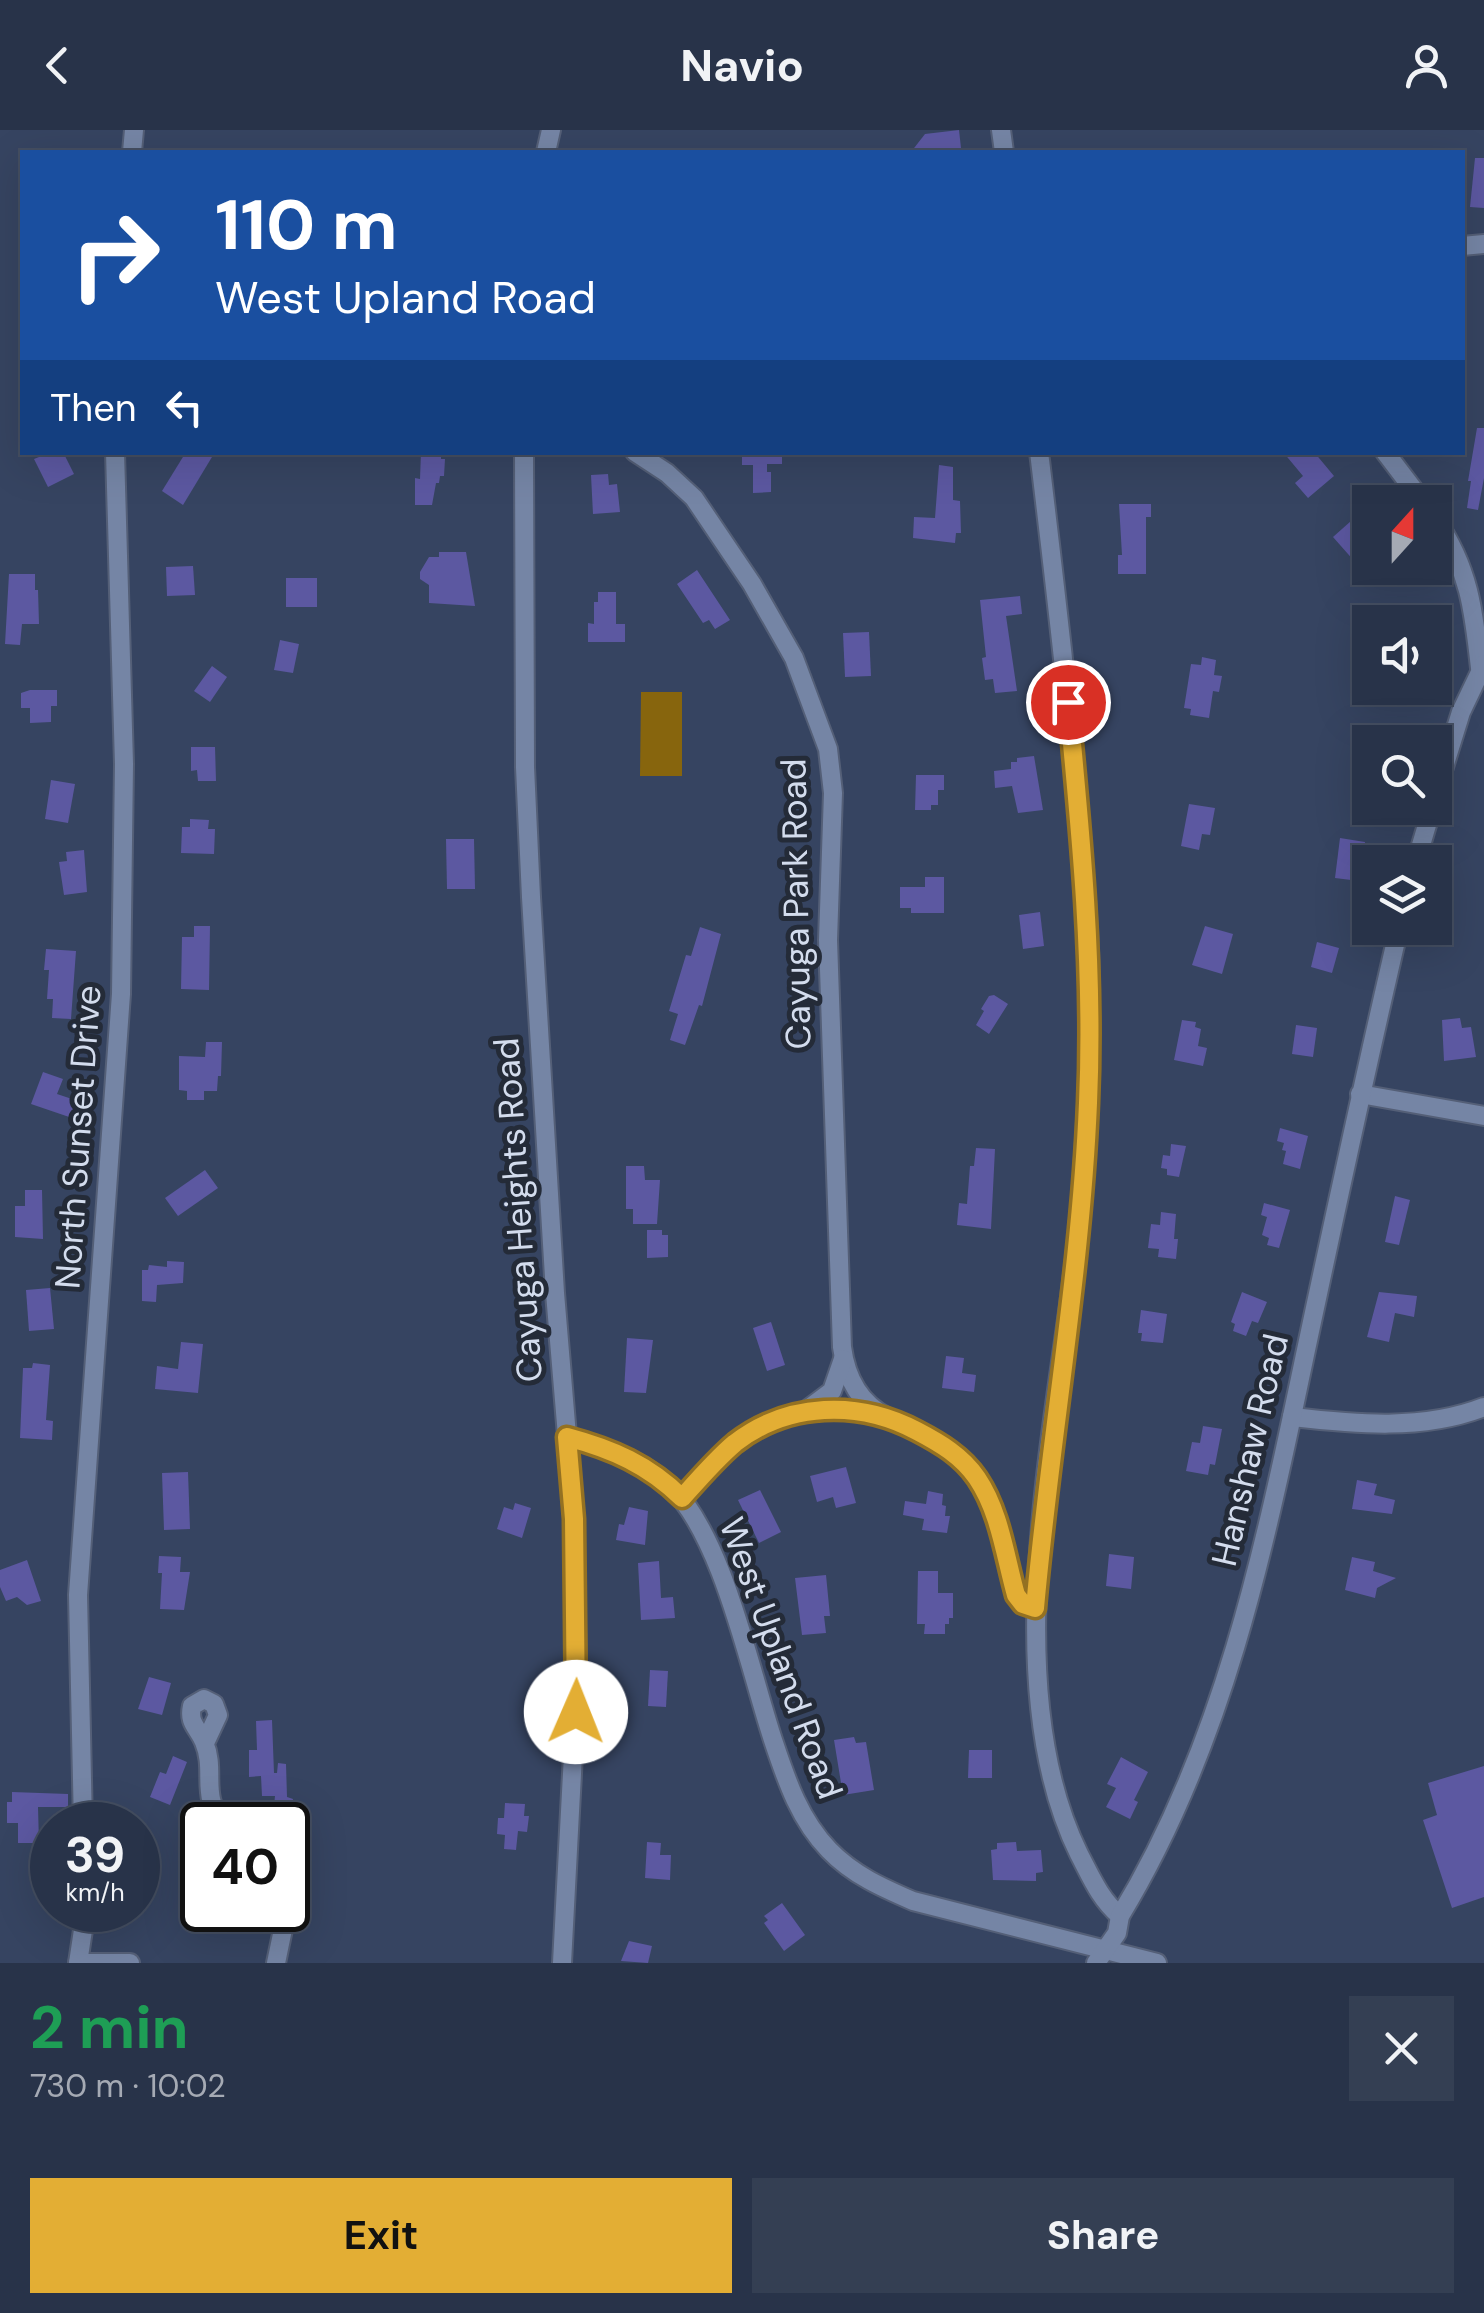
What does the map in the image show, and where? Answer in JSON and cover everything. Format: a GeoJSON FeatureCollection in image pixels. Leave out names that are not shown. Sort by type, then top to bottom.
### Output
{"type":"FeatureCollection","features":[{"type":"Feature","properties":{"kind":"street","name":"North Sunset Drive"},"geometry":{"type":"LineString","coordinates":[[82,1802],[78,1595],[121,994],[124,764],[115,455]]}},
{"type":"Feature","properties":{"kind":"street","name":"Cayuga Heights Road"},"geometry":{"type":"LineString","coordinates":[[524,455],[531,897],[574,1519],[577,1678],[562,1963]]}},
{"type":"Feature","properties":{"kind":"street","name":"Cayuga Park Road"},"geometry":{"type":"LineString","coordinates":[[640,455],[694,498],[752,584],[794,658],[828,749],[832,793],[828,940],[843,1358],[853,1387],[867,1404],[886,1417]]}},
{"type":"Feature","properties":{"kind":"street"},"geometry":{"type":"LineString","coordinates":[[1039,455],[1065,662],[1086,889],[1090,992],[1088,1107],[1079,1216],[1035,1608],[1040,1698],[1059,1805],[1098,1892],[1120,1916]]}},
{"type":"Feature","properties":{"kind":"street"},"geometry":{"type":"LineString","coordinates":[[1387,455],[1410,485]]}},
{"type":"Feature","properties":{"kind":"street"},"geometry":{"type":"LineString","coordinates":[[1452,544],[1473,600],[1482,666]]}},
{"type":"Feature","properties":{"kind":"street"},"geometry":{"type":"LineString","coordinates":[[1452,741],[1482,666],[1484,649]]}},
{"type":"Feature","properties":{"kind":"street","name":"Hanshaw Road"},"geometry":{"type":"LineString","coordinates":[[1106,1958],[1120,1916],[1169,1824],[1214,1719],[1252,1592],[1395,945]]}},
{"type":"Feature","properties":{"kind":"street"},"geometry":{"type":"LineString","coordinates":[[1360,1094],[1484,1116]]}},
{"type":"Feature","properties":{"kind":"street"},"geometry":{"type":"LineString","coordinates":[[808,1410],[832,1391],[843,1358]]}},
{"type":"Feature","properties":{"kind":"street"},"geometry":{"type":"LineString","coordinates":[[1292,1418],[1411,1424],[1484,1407]]}},
{"type":"Feature","properties":{"kind":"street"},"geometry":{"type":"LineString","coordinates":[[682,1498],[735,1443],[764,1425],[808,1410],[848,1410],[886,1417],[940,1442],[976,1477],[997,1519],[1016,1595],[1023,1604],[1035,1608]]}},
{"type":"Feature","properties":{"kind":"street","name":"West Upland Road"},"geometry":{"type":"LineString","coordinates":[[567,1437],[642,1465],[682,1498],[709,1542],[787,1783],[804,1819],[829,1850],[860,1875],[913,1901],[1106,1958],[1158,1963]]}},
{"type":"Feature","properties":{"kind":"street"},"geometry":{"type":"LineString","coordinates":[[205,1742],[210,1802]]}},
{"type":"Feature","properties":{"kind":"street"},"geometry":{"type":"LineString","coordinates":[[83,1932],[78,1963],[130,1963]]}},
{"type":"Feature","properties":{"kind":"street"},"geometry":{"type":"LineString","coordinates":[[276,1963],[282,1932]]}},
{"type":"Feature","properties":{"kind":"shaded area"},"geometry":{"type":"Polygon","coordinates":[[[641,692],[682,692],[682,776],[640,776],[641,692]]]}},
{"type":"Feature","properties":{"kind":"building"},"geometry":{"type":"Polygon","coordinates":[[[959,130],[961,148],[913,150],[925,134],[959,130]]]}},
{"type":"Feature","properties":{"kind":"building"},"geometry":{"type":"Polygon","coordinates":[[[1475,158],[1484,158],[1484,208],[1470,207],[1475,158]]]}},
{"type":"Feature","properties":{"kind":"building"},"geometry":{"type":"Polygon","coordinates":[[[1477,428],[1484,428],[1484,478],[1478,510],[1467,508],[1477,428]]]}},
{"type":"Feature","properties":{"kind":"building"},"geometry":{"type":"Polygon","coordinates":[[[64,455],[74,474],[48,487],[34,459],[64,455]]]}},
{"type":"Feature","properties":{"kind":"building"},"geometry":{"type":"Polygon","coordinates":[[[184,455],[213,455],[183,505],[162,491],[184,455]]]}},
{"type":"Feature","properties":{"kind":"building"},"geometry":{"type":"Polygon","coordinates":[[[421,455],[441,455],[445,459],[444,476],[436,483],[432,505],[415,505],[415,478],[420,479],[421,455]]]}},
{"type":"Feature","properties":{"kind":"building"},"geometry":{"type":"Polygon","coordinates":[[[742,455],[782,455],[782,464],[767,464],[771,492],[753,493],[753,465],[742,465],[742,455]]]}},
{"type":"Feature","properties":{"kind":"building"},"geometry":{"type":"Polygon","coordinates":[[[1286,455],[1316,455],[1334,476],[1308,498],[1295,483],[1303,476],[1286,455]]]}},
{"type":"Feature","properties":{"kind":"building"},"geometry":{"type":"Polygon","coordinates":[[[939,465],[953,467],[953,500],[960,501],[961,533],[956,533],[955,543],[913,538],[914,517],[935,518],[939,465]]]}},
{"type":"Feature","properties":{"kind":"building"},"geometry":{"type":"Polygon","coordinates":[[[608,474],[609,485],[617,484],[620,512],[593,514],[591,475],[608,474]]]}},
{"type":"Feature","properties":{"kind":"building"},"geometry":{"type":"Polygon","coordinates":[[[1119,504],[1151,504],[1151,517],[1146,517],[1146,574],[1118,574],[1118,555],[1122,555],[1119,504]]]}},
{"type":"Feature","properties":{"kind":"building"},"geometry":{"type":"Polygon","coordinates":[[[1351,521],[1352,559],[1333,537],[1351,521]]]}},
{"type":"Feature","properties":{"kind":"building"},"geometry":{"type":"Polygon","coordinates":[[[439,552],[466,552],[475,606],[429,603],[429,585],[420,579],[420,572],[429,557],[439,557],[439,552]]]}},
{"type":"Feature","properties":{"kind":"building"},"geometry":{"type":"Polygon","coordinates":[[[193,566],[195,595],[167,596],[166,567],[193,566]]]}},
{"type":"Feature","properties":{"kind":"building"},"geometry":{"type":"Polygon","coordinates":[[[697,570],[730,620],[715,629],[709,620],[703,623],[677,584],[697,570]]]}},
{"type":"Feature","properties":{"kind":"building"},"geometry":{"type":"Polygon","coordinates":[[[9,574],[35,574],[38,590],[39,624],[22,624],[20,645],[5,644],[9,574]]]}},
{"type":"Feature","properties":{"kind":"building"},"geometry":{"type":"Polygon","coordinates":[[[286,578],[317,578],[317,607],[286,607],[286,578]]]}},
{"type":"Feature","properties":{"kind":"building"},"geometry":{"type":"Polygon","coordinates":[[[598,592],[616,592],[616,624],[625,624],[625,642],[588,642],[588,623],[594,624],[598,592]]]}},
{"type":"Feature","properties":{"kind":"building"},"geometry":{"type":"Polygon","coordinates":[[[1020,596],[1022,614],[1006,616],[1017,691],[995,693],[993,679],[985,680],[980,600],[1020,596]]]}},
{"type":"Feature","properties":{"kind":"building"},"geometry":{"type":"Polygon","coordinates":[[[869,632],[871,676],[845,677],[843,633],[869,632]]]}},
{"type":"Feature","properties":{"kind":"building"},"geometry":{"type":"Polygon","coordinates":[[[280,640],[299,644],[293,673],[274,670],[280,640]]]}},
{"type":"Feature","properties":{"kind":"building"},"geometry":{"type":"Polygon","coordinates":[[[1202,657],[1216,660],[1214,675],[1222,676],[1219,692],[1213,691],[1209,718],[1190,715],[1191,709],[1184,708],[1191,664],[1201,665],[1202,657]]]}},
{"type":"Feature","properties":{"kind":"building"},"geometry":{"type":"Polygon","coordinates":[[[212,666],[227,677],[210,702],[194,691],[212,666]]]}},
{"type":"Feature","properties":{"kind":"building"},"geometry":{"type":"Polygon","coordinates":[[[57,690],[51,722],[30,723],[30,708],[21,708],[21,693],[57,690]]]}},
{"type":"Feature","properties":{"kind":"building"},"geometry":{"type":"Polygon","coordinates":[[[191,747],[215,747],[216,781],[198,781],[197,770],[191,771],[191,747]]]}},
{"type":"Feature","properties":{"kind":"building"},"geometry":{"type":"Polygon","coordinates":[[[1034,756],[1043,810],[1018,813],[1012,786],[995,788],[994,771],[1011,769],[1011,762],[1017,762],[1017,758],[1034,756]]]}},
{"type":"Feature","properties":{"kind":"building"},"geometry":{"type":"Polygon","coordinates":[[[916,775],[944,775],[944,790],[938,790],[938,805],[931,805],[931,810],[915,810],[916,775]]]}},
{"type":"Feature","properties":{"kind":"building"},"geometry":{"type":"Polygon","coordinates":[[[51,780],[75,784],[68,823],[45,819],[51,780]]]}},
{"type":"Feature","properties":{"kind":"building"},"geometry":{"type":"Polygon","coordinates":[[[1189,804],[1215,808],[1210,835],[1202,834],[1199,850],[1181,846],[1189,804]]]}},
{"type":"Feature","properties":{"kind":"building"},"geometry":{"type":"Polygon","coordinates":[[[190,819],[209,820],[208,829],[215,829],[214,854],[181,853],[182,827],[190,827],[190,819]]]}},
{"type":"Feature","properties":{"kind":"building"},"geometry":{"type":"Polygon","coordinates":[[[1340,838],[1365,842],[1352,845],[1352,880],[1335,878],[1340,838]]]}},
{"type":"Feature","properties":{"kind":"building"},"geometry":{"type":"Polygon","coordinates":[[[446,839],[474,839],[475,889],[447,889],[446,839]]]}},
{"type":"Feature","properties":{"kind":"building"},"geometry":{"type":"Polygon","coordinates":[[[84,850],[87,892],[64,895],[59,862],[67,861],[66,852],[84,850]]]}},
{"type":"Feature","properties":{"kind":"building"},"geometry":{"type":"Polygon","coordinates":[[[925,877],[944,877],[944,913],[911,913],[911,908],[900,908],[900,887],[925,887],[925,877]]]}},
{"type":"Feature","properties":{"kind":"building"},"geometry":{"type":"Polygon","coordinates":[[[1040,912],[1044,946],[1023,949],[1019,915],[1040,912]]]}},
{"type":"Feature","properties":{"kind":"building"},"geometry":{"type":"Polygon","coordinates":[[[194,926],[210,926],[209,990],[181,989],[182,937],[194,937],[194,926]]]}},
{"type":"Feature","properties":{"kind":"building"},"geometry":{"type":"Polygon","coordinates":[[[1205,926],[1233,934],[1222,974],[1192,965],[1205,926]]]}},
{"type":"Feature","properties":{"kind":"building"},"geometry":{"type":"Polygon","coordinates":[[[700,927],[721,934],[702,1006],[699,1005],[685,1045],[670,1040],[678,1014],[669,1011],[686,955],[691,956],[700,927]]]}},
{"type":"Feature","properties":{"kind":"building"},"geometry":{"type":"Polygon","coordinates":[[[1317,942],[1339,948],[1332,973],[1311,967],[1317,942]]]}},
{"type":"Feature","properties":{"kind":"building"},"geometry":{"type":"Polygon","coordinates":[[[46,949],[76,951],[71,1019],[52,1018],[53,999],[47,999],[49,970],[44,970],[46,949]]]}},
{"type":"Feature","properties":{"kind":"building"},"geometry":{"type":"Polygon","coordinates":[[[994,995],[1008,1004],[989,1034],[976,1025],[984,1011],[981,1009],[994,995]]]}},
{"type":"Feature","properties":{"kind":"building"},"geometry":{"type":"Polygon","coordinates":[[[1460,1018],[1462,1028],[1471,1027],[1476,1057],[1444,1061],[1442,1020],[1460,1018]]]}},
{"type":"Feature","properties":{"kind":"building"},"geometry":{"type":"Polygon","coordinates":[[[1182,1020],[1196,1022],[1195,1027],[1201,1029],[1198,1046],[1207,1048],[1203,1066],[1174,1060],[1182,1020]]]}},
{"type":"Feature","properties":{"kind":"building"},"geometry":{"type":"Polygon","coordinates":[[[1296,1025],[1317,1028],[1313,1057],[1292,1054],[1296,1025]]]}},
{"type":"Feature","properties":{"kind":"building"},"geometry":{"type":"Polygon","coordinates":[[[206,1042],[222,1042],[217,1091],[204,1091],[204,1100],[187,1100],[187,1091],[179,1090],[179,1056],[205,1057],[206,1042]]]}},
{"type":"Feature","properties":{"kind":"building"},"geometry":{"type":"Polygon","coordinates":[[[43,1072],[63,1079],[57,1094],[81,1102],[75,1119],[31,1104],[43,1072]]]}},
{"type":"Feature","properties":{"kind":"building"},"geometry":{"type":"Polygon","coordinates":[[[1280,1128],[1308,1136],[1300,1169],[1283,1164],[1284,1143],[1277,1141],[1280,1128]]]}},
{"type":"Feature","properties":{"kind":"building"},"geometry":{"type":"Polygon","coordinates":[[[1171,1144],[1186,1146],[1179,1177],[1167,1175],[1167,1169],[1161,1168],[1163,1155],[1170,1156],[1171,1144]]]}},
{"type":"Feature","properties":{"kind":"building"},"geometry":{"type":"Polygon","coordinates":[[[976,1148],[995,1149],[991,1229],[957,1225],[959,1203],[967,1204],[970,1166],[974,1166],[976,1148]]]}},
{"type":"Feature","properties":{"kind":"building"},"geometry":{"type":"Polygon","coordinates":[[[626,1166],[644,1166],[645,1180],[660,1180],[657,1224],[633,1224],[633,1209],[626,1209],[626,1166]]]}},
{"type":"Feature","properties":{"kind":"building"},"geometry":{"type":"Polygon","coordinates":[[[205,1170],[218,1188],[178,1216],[165,1198],[205,1170]]]}},
{"type":"Feature","properties":{"kind":"building"},"geometry":{"type":"Polygon","coordinates":[[[25,1190],[42,1190],[43,1239],[15,1237],[15,1206],[25,1206],[25,1190]]]}},
{"type":"Feature","properties":{"kind":"building"},"geometry":{"type":"Polygon","coordinates":[[[1395,1196],[1410,1200],[1399,1245],[1385,1242],[1395,1196]]]}},
{"type":"Feature","properties":{"kind":"building"},"geometry":{"type":"Polygon","coordinates":[[[1264,1203],[1290,1210],[1279,1248],[1267,1245],[1269,1238],[1262,1235],[1267,1217],[1261,1215],[1264,1203]]]}},
{"type":"Feature","properties":{"kind":"building"},"geometry":{"type":"Polygon","coordinates":[[[1161,1212],[1176,1214],[1176,1259],[1158,1257],[1159,1249],[1148,1248],[1151,1224],[1160,1225],[1161,1212]]]}},
{"type":"Feature","properties":{"kind":"building"},"geometry":{"type":"Polygon","coordinates":[[[647,1230],[662,1230],[662,1235],[668,1235],[668,1257],[647,1258],[647,1230]]]}},
{"type":"Feature","properties":{"kind":"building"},"geometry":{"type":"Polygon","coordinates":[[[167,1261],[184,1262],[183,1283],[157,1285],[156,1302],[142,1301],[142,1270],[148,1270],[149,1265],[167,1267],[167,1261]]]}},
{"type":"Feature","properties":{"kind":"building"},"geometry":{"type":"Polygon","coordinates":[[[50,1288],[54,1329],[29,1331],[26,1290],[50,1288]]]}},
{"type":"Feature","properties":{"kind":"building"},"geometry":{"type":"Polygon","coordinates":[[[1242,1292],[1267,1302],[1258,1323],[1252,1321],[1246,1336],[1233,1331],[1235,1324],[1231,1322],[1242,1292]]]}},
{"type":"Feature","properties":{"kind":"building"},"geometry":{"type":"Polygon","coordinates":[[[1379,1292],[1417,1296],[1414,1317],[1395,1313],[1389,1342],[1367,1337],[1379,1292]]]}},
{"type":"Feature","properties":{"kind":"building"},"geometry":{"type":"Polygon","coordinates":[[[1141,1310],[1167,1314],[1163,1343],[1141,1341],[1141,1310]]]}},
{"type":"Feature","properties":{"kind":"building"},"geometry":{"type":"Polygon","coordinates":[[[771,1322],[785,1365],[767,1371],[753,1328],[771,1322]]]}},
{"type":"Feature","properties":{"kind":"building"},"geometry":{"type":"Polygon","coordinates":[[[627,1338],[653,1340],[646,1393],[624,1392],[627,1338]]]}},
{"type":"Feature","properties":{"kind":"building"},"geometry":{"type":"Polygon","coordinates":[[[181,1342],[203,1344],[198,1393],[155,1389],[157,1366],[178,1369],[181,1342]]]}},
{"type":"Feature","properties":{"kind":"building"},"geometry":{"type":"Polygon","coordinates":[[[946,1356],[964,1358],[962,1373],[976,1375],[974,1392],[942,1388],[946,1356]]]}},
{"type":"Feature","properties":{"kind":"building"},"geometry":{"type":"Polygon","coordinates":[[[33,1363],[50,1365],[46,1420],[53,1421],[52,1440],[20,1438],[23,1368],[32,1368],[33,1363]]]}},
{"type":"Feature","properties":{"kind":"building"},"geometry":{"type":"Polygon","coordinates":[[[1203,1426],[1222,1429],[1215,1465],[1210,1464],[1208,1475],[1186,1471],[1192,1442],[1200,1443],[1203,1426]]]}},
{"type":"Feature","properties":{"kind":"building"},"geometry":{"type":"Polygon","coordinates":[[[846,1467],[856,1503],[836,1508],[833,1497],[817,1502],[810,1476],[846,1467]]]}},
{"type":"Feature","properties":{"kind":"building"},"geometry":{"type":"Polygon","coordinates":[[[188,1472],[190,1529],[164,1530],[162,1473],[188,1472]]]}},
{"type":"Feature","properties":{"kind":"building"},"geometry":{"type":"Polygon","coordinates":[[[1357,1480],[1377,1484],[1374,1495],[1395,1500],[1392,1514],[1352,1509],[1357,1480]]]}},
{"type":"Feature","properties":{"kind":"building"},"geometry":{"type":"Polygon","coordinates":[[[760,1490],[781,1532],[759,1543],[738,1500],[760,1490]]]}},
{"type":"Feature","properties":{"kind":"building"},"geometry":{"type":"Polygon","coordinates":[[[928,1491],[943,1494],[945,1516],[950,1516],[947,1533],[922,1530],[924,1519],[903,1515],[905,1501],[926,1504],[928,1491]]]}},
{"type":"Feature","properties":{"kind":"building"},"geometry":{"type":"Polygon","coordinates":[[[515,1503],[531,1508],[522,1538],[497,1529],[504,1507],[513,1510],[515,1503]]]}},
{"type":"Feature","properties":{"kind":"building"},"geometry":{"type":"Polygon","coordinates":[[[629,1507],[648,1511],[645,1545],[616,1540],[619,1524],[624,1525],[629,1507]]]}},
{"type":"Feature","properties":{"kind":"building"},"geometry":{"type":"Polygon","coordinates":[[[1109,1554],[1134,1557],[1131,1589],[1106,1586],[1109,1554]]]}},
{"type":"Feature","properties":{"kind":"building"},"geometry":{"type":"Polygon","coordinates":[[[159,1556],[181,1557],[180,1572],[190,1572],[184,1610],[160,1609],[159,1556]]]}},
{"type":"Feature","properties":{"kind":"building"},"geometry":{"type":"Polygon","coordinates":[[[1352,1557],[1375,1562],[1373,1571],[1396,1578],[1377,1588],[1375,1598],[1345,1590],[1352,1557]]]}},
{"type":"Feature","properties":{"kind":"building"},"geometry":{"type":"Polygon","coordinates":[[[27,1560],[41,1601],[27,1605],[17,1597],[6,1601],[0,1587],[0,1570],[27,1560]]]}},
{"type":"Feature","properties":{"kind":"building"},"geometry":{"type":"Polygon","coordinates":[[[659,1561],[661,1598],[673,1597],[675,1618],[641,1620],[638,1563],[659,1561]]]}},
{"type":"Feature","properties":{"kind":"building"},"geometry":{"type":"Polygon","coordinates":[[[918,1571],[938,1571],[938,1593],[953,1593],[953,1618],[945,1624],[945,1634],[924,1634],[925,1624],[917,1624],[918,1571]]]}},
{"type":"Feature","properties":{"kind":"building"},"geometry":{"type":"Polygon","coordinates":[[[826,1575],[830,1616],[824,1616],[826,1633],[802,1635],[795,1578],[826,1575]]]}},
{"type":"Feature","properties":{"kind":"building"},"geometry":{"type":"Polygon","coordinates":[[[650,1670],[668,1671],[666,1707],[648,1706],[650,1670]]]}},
{"type":"Feature","properties":{"kind":"building"},"geometry":{"type":"Polygon","coordinates":[[[149,1677],[171,1683],[162,1715],[138,1709],[149,1677]]]}},
{"type":"Feature","properties":{"kind":"building"},"geometry":{"type":"Polygon","coordinates":[[[272,1720],[274,1773],[278,1763],[286,1764],[287,1797],[293,1802],[274,1802],[275,1796],[262,1796],[261,1776],[249,1777],[249,1750],[257,1750],[256,1721],[272,1720]]]}},
{"type":"Feature","properties":{"kind":"building"},"geometry":{"type":"Polygon","coordinates":[[[854,1737],[856,1743],[866,1742],[874,1790],[843,1795],[834,1740],[854,1737]]]}},
{"type":"Feature","properties":{"kind":"building"},"geometry":{"type":"Polygon","coordinates":[[[969,1750],[992,1750],[992,1778],[968,1778],[969,1750]]]}},
{"type":"Feature","properties":{"kind":"building"},"geometry":{"type":"Polygon","coordinates":[[[173,1756],[187,1762],[170,1805],[150,1797],[160,1772],[166,1774],[173,1756]]]}},
{"type":"Feature","properties":{"kind":"building"},"geometry":{"type":"Polygon","coordinates":[[[1121,1757],[1148,1772],[1134,1800],[1138,1802],[1130,1819],[1106,1807],[1116,1788],[1107,1784],[1121,1757]]]}},
{"type":"Feature","properties":{"kind":"building"},"geometry":{"type":"Polygon","coordinates":[[[1484,1766],[1484,1897],[1452,1908],[1423,1820],[1437,1815],[1428,1783],[1484,1766]]]}},
{"type":"Feature","properties":{"kind":"building"},"geometry":{"type":"Polygon","coordinates":[[[12,1792],[68,1794],[68,1802],[30,1802],[30,1843],[18,1843],[18,1823],[7,1823],[7,1802],[12,1802],[12,1792]]]}},
{"type":"Feature","properties":{"kind":"building"},"geometry":{"type":"Polygon","coordinates":[[[505,1803],[525,1804],[524,1816],[529,1816],[527,1832],[518,1831],[516,1850],[504,1849],[505,1835],[497,1834],[498,1818],[504,1818],[505,1803]]]}},
{"type":"Feature","properties":{"kind":"building"},"geometry":{"type":"Polygon","coordinates":[[[647,1842],[661,1843],[660,1855],[671,1855],[670,1880],[645,1878],[647,1842]]]}},
{"type":"Feature","properties":{"kind":"building"},"geometry":{"type":"Polygon","coordinates":[[[1016,1842],[1017,1851],[1041,1850],[1043,1872],[1036,1873],[1036,1881],[993,1880],[991,1850],[997,1849],[997,1843],[1016,1842]]]}},
{"type":"Feature","properties":{"kind":"building"},"geometry":{"type":"Polygon","coordinates":[[[782,1903],[805,1935],[784,1951],[764,1923],[768,1920],[764,1916],[782,1903]]]}},
{"type":"Feature","properties":{"kind":"building"},"geometry":{"type":"Polygon","coordinates":[[[629,1941],[652,1946],[648,1963],[621,1961],[629,1941]]]}},
{"type":"Feature","properties":{"kind":"route"},"geometry":{"type":"LineString","coordinates":[[576,1712],[574,1519],[567,1437],[642,1465],[682,1498],[735,1443],[764,1425],[808,1410],[848,1410],[886,1417],[940,1442],[976,1477],[997,1519],[1016,1595],[1023,1604],[1035,1608],[1076,1252],[1088,1101],[1090,992],[1086,889],[1068,702]]}}]}
